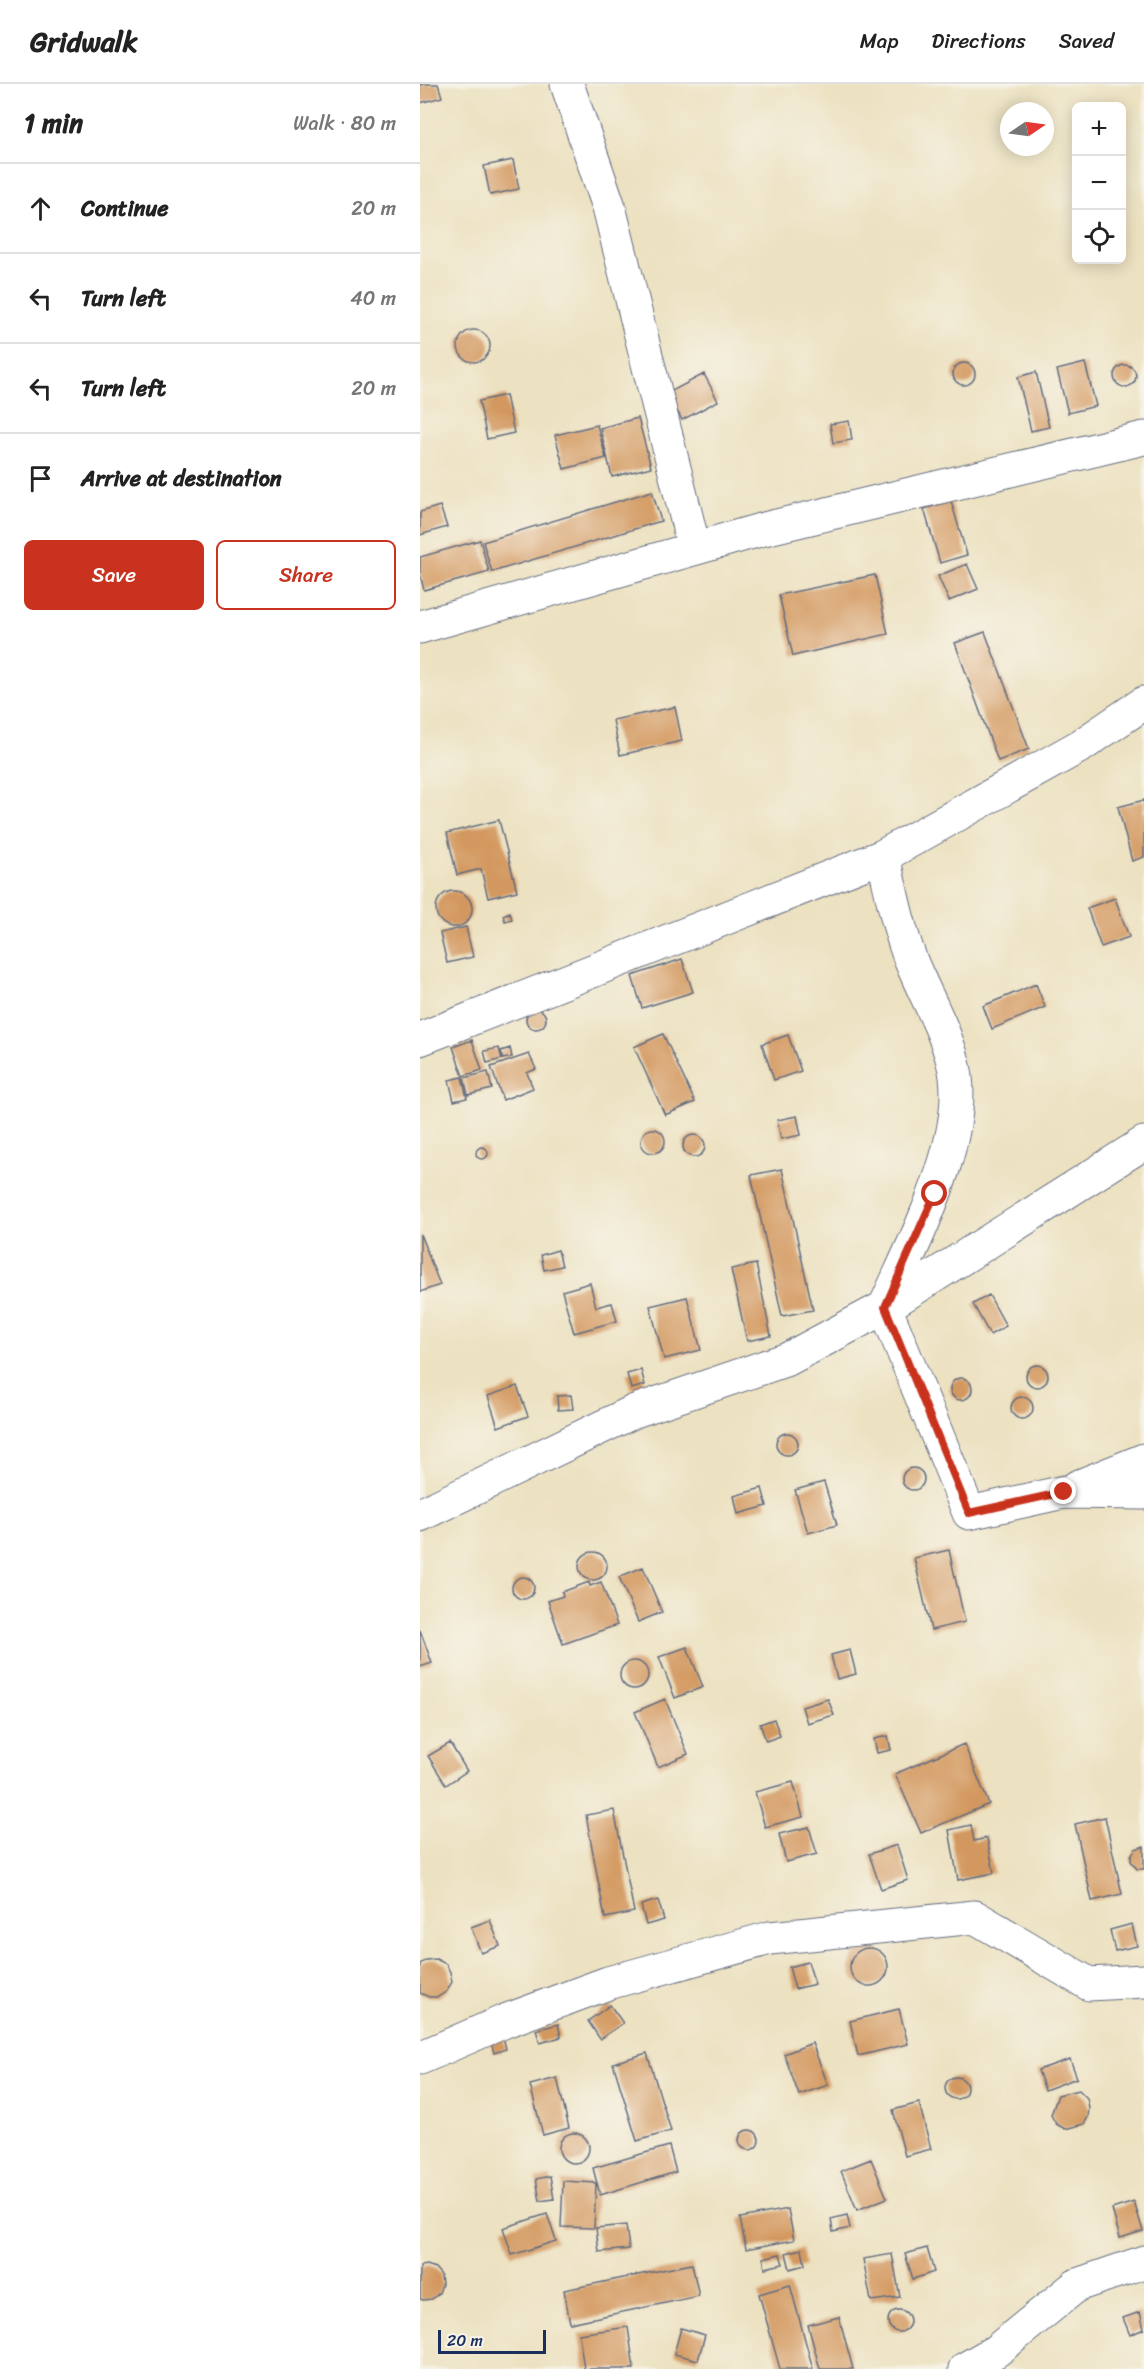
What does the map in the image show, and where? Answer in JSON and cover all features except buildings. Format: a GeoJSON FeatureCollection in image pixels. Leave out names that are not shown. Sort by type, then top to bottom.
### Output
{"type":"FeatureCollection","features":[{"type":"Feature","properties":{"kind":"street"},"geometry":{"type":"LineString","coordinates":[[567,84],[609,207],[694,549]]}},
{"type":"Feature","properties":{"kind":"street"},"geometry":{"type":"LineString","coordinates":[[421,621],[760,530],[1144,438]]}},
{"type":"Feature","properties":{"kind":"street"},"geometry":{"type":"LineString","coordinates":[[420,1039],[883,856],[1082,744],[1144,703]]}},
{"type":"Feature","properties":{"kind":"street"},"geometry":{"type":"LineString","coordinates":[[883,856],[896,915],[910,959],[940,1025],[954,1063],[958,1090],[951,1141],[935,1194],[885,1307],[969,1513],[1064,1492],[1144,1460]]}},
{"type":"Feature","properties":{"kind":"street"},"geometry":{"type":"LineString","coordinates":[[420,1515],[634,1411],[788,1359],[885,1307],[1144,1143]]}},
{"type":"Feature","properties":{"kind":"street"},"geometry":{"type":"LineString","coordinates":[[1064,1492],[1144,1494]]}},
{"type":"Feature","properties":{"kind":"street"},"geometry":{"type":"LineString","coordinates":[[420,2058],[505,2021],[608,1983],[770,1938],[975,1917],[1089,1984],[1144,1981]]}},
{"type":"Feature","properties":{"kind":"street"},"geometry":{"type":"LineString","coordinates":[[965,2369],[996,2351],[1077,2285],[1144,2262]]}},
{"type":"Feature","properties":{"kind":"route"},"geometry":{"type":"LineString","coordinates":[[935,1194],[885,1307],[969,1513],[1064,1492]]}}]}
